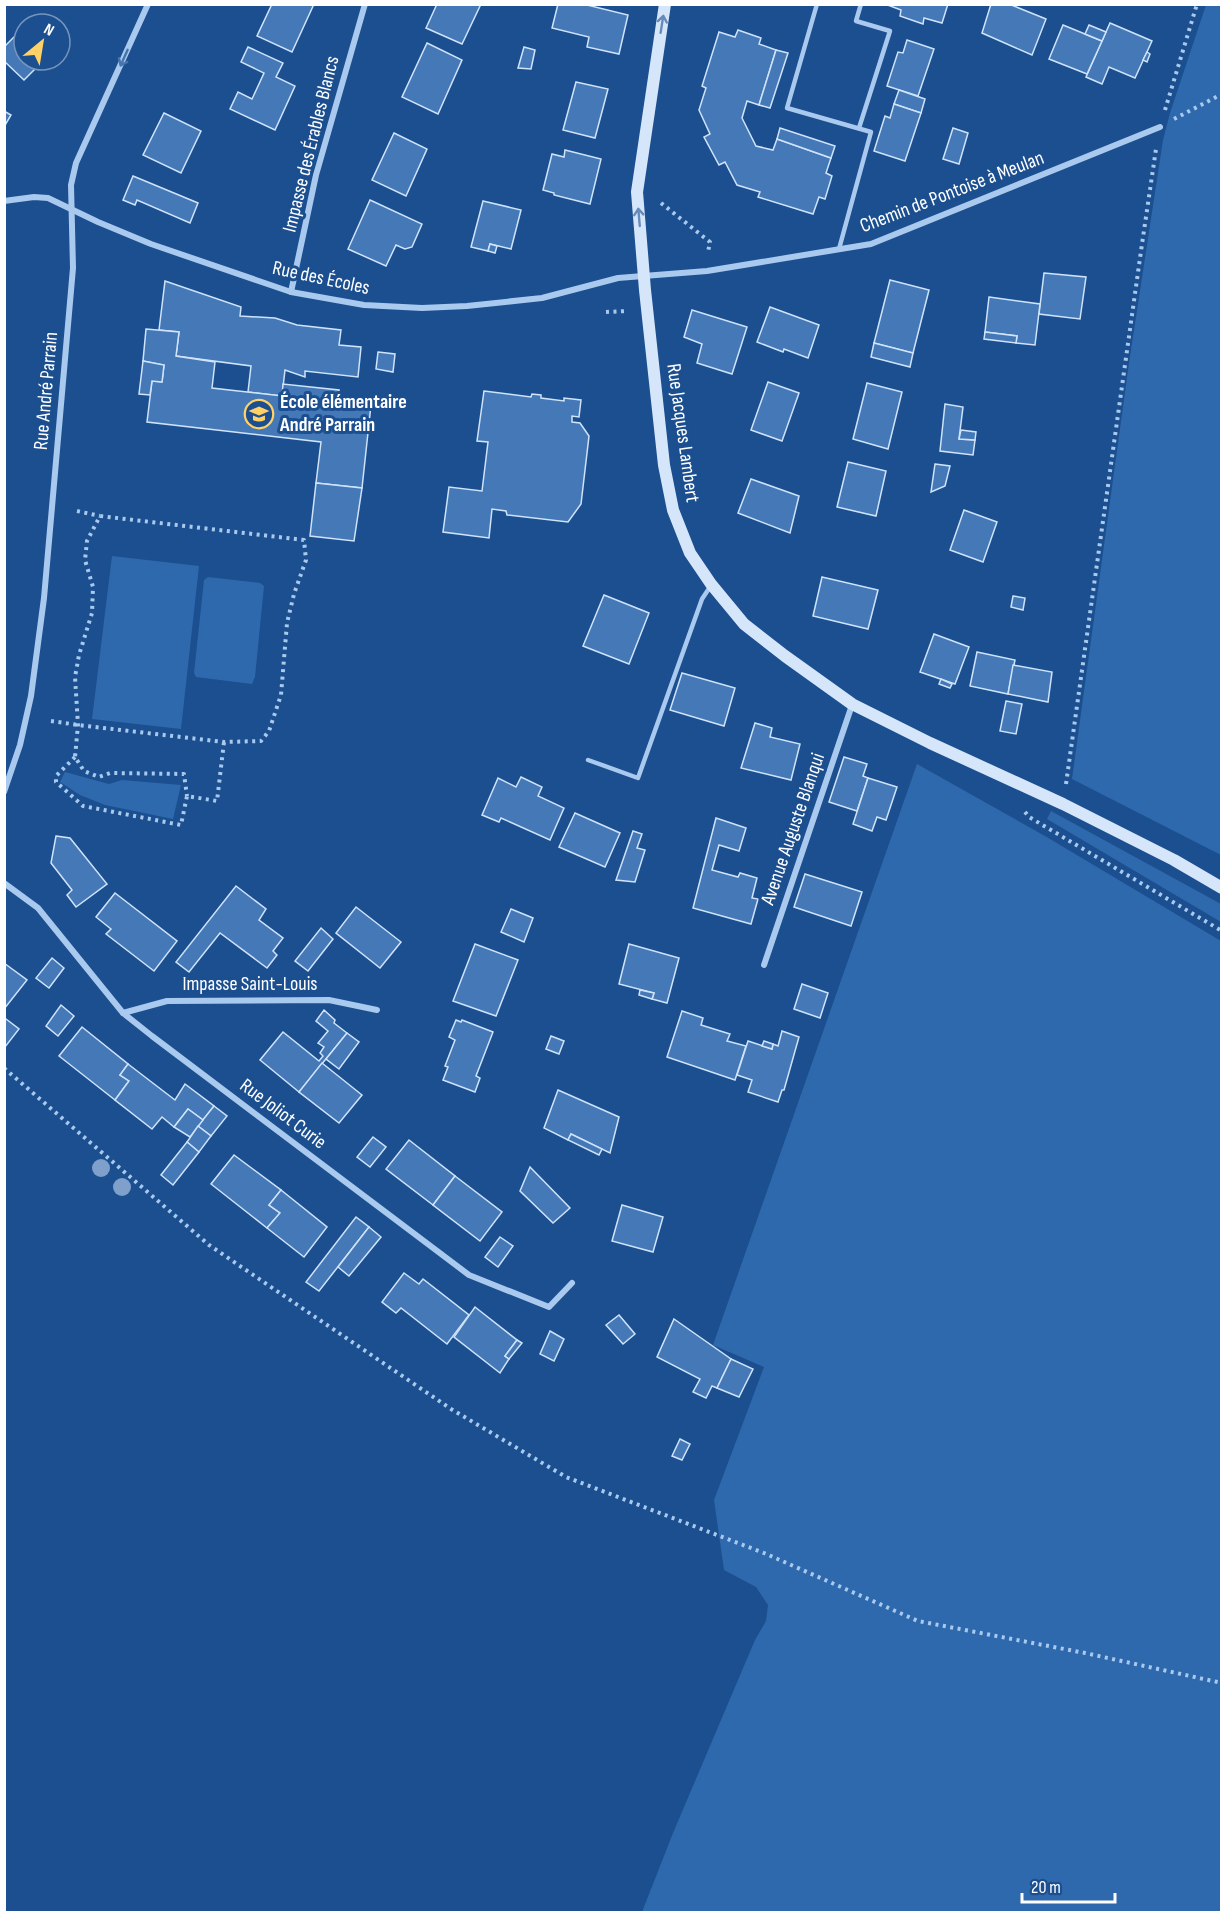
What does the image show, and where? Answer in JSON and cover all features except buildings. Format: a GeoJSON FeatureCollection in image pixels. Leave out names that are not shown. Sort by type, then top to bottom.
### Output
{"type":"FeatureCollection","features":[{"type":"Feature","properties":{"kind":"street","name":"Rue André Parrain"},"geometry":{"type":"LineString","coordinates":[[4,792],[20,745],[31,696],[44,598],[73,268],[71,185],[76,163],[148,4]]}},
{"type":"Feature","properties":{"kind":"street","name":"Impasse des Érables Blancs"},"geometry":{"type":"LineString","coordinates":[[291,292],[316,175],[365,4]]}},
{"type":"Feature","properties":{"kind":"street","name":"Rue Jacques Lambert"},"geometry":{"type":"LineString","coordinates":[[665,4],[637,192],[664,465],[673,510],[690,553],[711,584],[744,624],[852,704],[930,743],[1063,804],[1174,860],[1221,888]]}},
{"type":"Feature","properties":{"kind":"street","name":"Chemin de Pontoise à Meulan"},"geometry":{"type":"LineString","coordinates":[[644,275],[707,271],[871,244],[1160,127]]}},
{"type":"Feature","properties":{"kind":"street","name":"Rue des Écoles"},"geometry":{"type":"LineString","coordinates":[[4,201],[33,197],[48,198],[151,244],[291,292],[364,305],[456,307],[542,298],[618,278],[644,275]]}},
{"type":"Feature","properties":{"kind":"street","name":"Avenue Auguste Blanqui"},"geometry":{"type":"LineString","coordinates":[[764,964],[852,704]]}},
{"type":"Feature","properties":{"kind":"street","name":"Rue Joliot Curie"},"geometry":{"type":"LineString","coordinates":[[4,883],[38,908],[123,1012],[469,1275],[549,1307],[572,1283]]}},
{"type":"Feature","properties":{"kind":"street","name":"Impasse Saint-Louis"},"geometry":{"type":"LineString","coordinates":[[123,1012],[178,1000],[329,1000],[377,1011]]}},
{"type":"Feature","properties":{"kind":"lane"},"geometry":{"type":"LineString","coordinates":[[817,4],[787,108],[871,132],[839,249]]}},
{"type":"Feature","properties":{"kind":"lane"},"geometry":{"type":"LineString","coordinates":[[859,128],[890,31],[856,21],[861,4]]}},
{"type":"Feature","properties":{"kind":"lane"},"geometry":{"type":"LineString","coordinates":[[588,760],[638,778],[702,599],[711,584]]}},
{"type":"Feature","properties":{"kind":"path"},"geometry":{"type":"LineString","coordinates":[[1063,804],[1160,127],[1197,4]]}},
{"type":"Feature","properties":{"kind":"path"},"geometry":{"type":"LineString","coordinates":[[1160,127],[1221,94]]}},
{"type":"Feature","properties":{"kind":"path"},"geometry":{"type":"LineString","coordinates":[[657,200],[710,242],[707,271]]}},
{"type":"Feature","properties":{"kind":"path"},"geometry":{"type":"LineString","coordinates":[[606,312],[628,310]]}},
{"type":"Feature","properties":{"kind":"path"},"geometry":{"type":"LineString","coordinates":[[51,721],[224,742],[261,741],[269,731],[281,695],[289,613],[306,560],[304,540],[99,516],[77,511]]}},
{"type":"Feature","properties":{"kind":"path"},"geometry":{"type":"LineString","coordinates":[[75,757],[56,776],[56,782],[83,806],[181,825],[187,796],[184,774],[110,772],[99,777],[84,771],[75,757],[78,725],[75,677],[92,612],[93,587],[85,561],[87,541],[99,516]]}},
{"type":"Feature","properties":{"kind":"path"},"geometry":{"type":"LineString","coordinates":[[187,796],[217,801],[224,742]]}},
{"type":"Feature","properties":{"kind":"path"},"geometry":{"type":"LineString","coordinates":[[1032,790],[1024,809],[1029,817],[1221,931]]}},
{"type":"Feature","properties":{"kind":"path"},"geometry":{"type":"LineString","coordinates":[[4,1068],[209,1245],[451,1409],[566,1477],[764,1553],[918,1621],[1085,1653],[1221,1683]]}},
{"type":"Feature","properties":{"kind":"shaded area"},"geometry":{"type":"Polygon","coordinates":[[[1206,5],[1222,5],[1221,855],[1072,779],[1129,363],[1163,140],[1206,5]]]}},
{"type":"Feature","properties":{"kind":"shaded area"},"geometry":{"type":"Polygon","coordinates":[[[112,556],[199,566],[181,729],[92,719],[112,556]]]}},
{"type":"Feature","properties":{"kind":"shaded area"},"geometry":{"type":"Polygon","coordinates":[[[208,577],[260,583],[264,586],[255,677],[252,684],[196,677],[194,673],[204,580],[208,577]]]}},
{"type":"Feature","properties":{"kind":"shaded area"},"geometry":{"type":"Polygon","coordinates":[[[917,764],[1045,836],[1221,941],[1221,1912],[642,1912],[755,1640],[766,1621],[768,1605],[756,1587],[724,1570],[714,1500],[764,1367],[713,1345],[917,764]]]}},
{"type":"Feature","properties":{"kind":"shaded area"},"geometry":{"type":"Polygon","coordinates":[[[65,772],[109,784],[122,780],[181,785],[173,819],[105,805],[80,795],[60,782],[65,772]]]}},
{"type":"Feature","properties":{"kind":"shaded area"},"geometry":{"type":"Polygon","coordinates":[[[1051,811],[1221,904],[1221,922],[1047,819],[1051,811]]]}},
{"type":"Feature","properties":{"kind":"place","name":"École élémentaire André Parrain"},"geometry":{"type":"Point","coordinates":[259,414]}}]}
